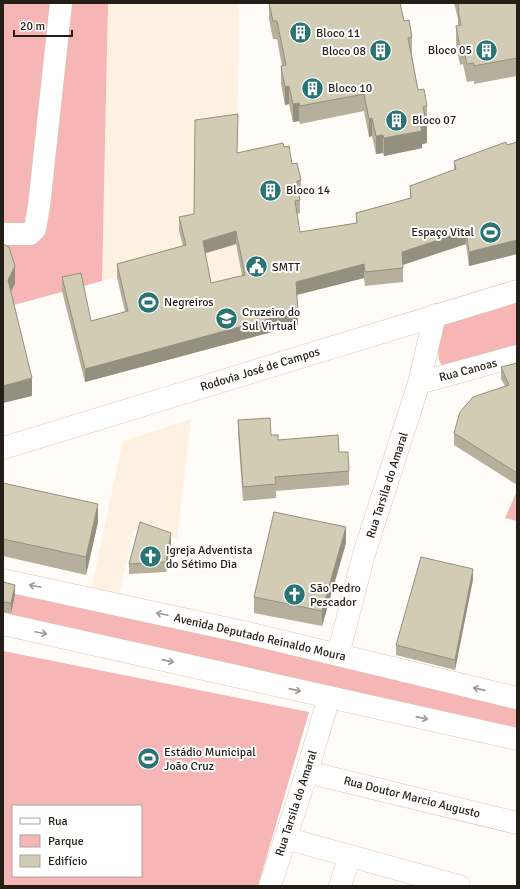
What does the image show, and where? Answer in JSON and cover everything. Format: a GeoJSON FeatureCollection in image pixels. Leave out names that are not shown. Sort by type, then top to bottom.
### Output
{"type":"FeatureCollection","features":[{"type":"Feature","properties":{"kind":"street"},"geometry":{"type":"LineString","coordinates":[[3,234],[30,234],[35,229],[39,206],[61,3]]}},
{"type":"Feature","properties":{"kind":"street","name":"Rodovia José de Campos"},"geometry":{"type":"LineString","coordinates":[[3,448],[517,291]]}},
{"type":"Feature","properties":{"kind":"street","name":"Rua Tarsila do Amaral"},"geometry":{"type":"LineString","coordinates":[[338,655],[364,554],[419,383],[435,315]]}},
{"type":"Feature","properties":{"kind":"street","name":"Rua Canoas"},"geometry":{"type":"LineString","coordinates":[[419,383],[517,356]]}},
{"type":"Feature","properties":{"kind":"street","name":"Avenida Deputado Reinaldo Moura"},"geometry":{"type":"LineString","coordinates":[[3,580],[243,632],[517,698]]}},
{"type":"Feature","properties":{"kind":"street"},"geometry":{"type":"LineString","coordinates":[[3,624],[517,740]]}},
{"type":"Feature","properties":{"kind":"street","name":"Rua Tarsila do Amaral"},"geometry":{"type":"LineString","coordinates":[[270,886],[307,772],[329,697]]}},
{"type":"Feature","properties":{"kind":"street","name":"Rua Doutor Marcio Augusto"},"geometry":{"type":"LineString","coordinates":[[307,772],[517,823]]}},
{"type":"Feature","properties":{"kind":"street"},"geometry":{"type":"LineString","coordinates":[[285,838],[350,856],[415,880],[459,886]]}},
{"type":"Feature","properties":{"kind":"street"},"geometry":{"type":"LineString","coordinates":[[340,886],[350,856]]}},
{"type":"Feature","properties":{"kind":"shaded area","name":"Negreiros"},"geometry":{"type":"Polygon","coordinates":[[[108,3],[239,3],[236,244],[254,337],[222,346],[202,254],[102,281],[108,3]]]}},
{"type":"Feature","properties":{"kind":"shaded area"},"geometry":{"type":"Polygon","coordinates":[[[191,419],[177,539],[134,529],[117,604],[89,598],[123,441],[191,419]]]}},
{"type":"Feature","properties":{"kind":"green space"},"geometry":{"type":"Polygon","coordinates":[[[3,3],[108,3],[102,281],[3,308],[3,3]]]}},
{"type":"Feature","properties":{"kind":"green space"},"geometry":{"type":"Polygon","coordinates":[[[517,291],[517,353],[443,369],[439,360],[435,315],[517,291]]]}},
{"type":"Feature","properties":{"kind":"green space"},"geometry":{"type":"Polygon","coordinates":[[[517,491],[517,521],[505,518],[517,491]]]}},
{"type":"Feature","properties":{"kind":"green space"},"geometry":{"type":"Polygon","coordinates":[[[3,591],[517,698],[517,739],[3,624],[3,591]]]}},
{"type":"Feature","properties":{"kind":"green space","name":"Estádio Municipal João Cruz"},"geometry":{"type":"Polygon","coordinates":[[[3,651],[309,712],[258,886],[3,886],[3,651]]]}},
{"type":"Feature","properties":{"kind":"building"},"geometry":{"type":"Polygon","coordinates":[[[269,3],[400,3],[404,21],[409,20],[412,37],[408,38],[418,90],[424,89],[427,106],[423,107],[427,126],[421,127],[422,131],[384,138],[383,135],[376,136],[372,118],[369,119],[364,94],[300,106],[299,103],[293,104],[289,86],[285,87],[281,66],[286,65],[277,21],[273,21],[269,3]]]}},
{"type":"Feature","properties":{"kind":"building","name":"Bloco 05"},"geometry":{"type":"Polygon","coordinates":[[[458,3],[517,3],[517,58],[474,66],[474,63],[467,64],[463,47],[460,47],[456,26],[461,25],[458,3]]]}},
{"type":"Feature","properties":{"kind":"building"},"geometry":{"type":"Polygon","coordinates":[[[238,114],[237,153],[283,143],[284,147],[289,146],[292,164],[297,163],[301,180],[297,181],[300,200],[295,201],[300,232],[357,223],[356,213],[411,198],[410,186],[456,169],[454,161],[506,142],[507,145],[517,142],[517,240],[469,252],[466,231],[402,252],[403,268],[365,272],[364,264],[296,282],[298,311],[85,369],[62,277],[81,273],[91,321],[128,311],[117,264],[186,245],[179,217],[194,214],[195,120],[238,114]],[[236,231],[203,241],[211,283],[245,275],[236,231]]]}},
{"type":"Feature","properties":{"kind":"building"},"geometry":{"type":"Polygon","coordinates":[[[3,244],[9,247],[15,266],[8,280],[32,378],[3,386],[3,244]]]}},
{"type":"Feature","properties":{"kind":"building"},"geometry":{"type":"Polygon","coordinates":[[[517,363],[517,473],[454,433],[460,412],[473,397],[509,385],[501,367],[517,363]]]}},
{"type":"Feature","properties":{"kind":"building"},"geometry":{"type":"Polygon","coordinates":[[[270,418],[271,435],[278,435],[278,440],[338,435],[339,452],[348,452],[349,471],[275,477],[276,484],[243,487],[238,420],[270,418]]]}},
{"type":"Feature","properties":{"kind":"building"},"geometry":{"type":"Polygon","coordinates":[[[3,483],[98,504],[86,557],[3,539],[3,483]]]}},
{"type":"Feature","properties":{"kind":"building"},"geometry":{"type":"Polygon","coordinates":[[[274,512],[346,527],[322,611],[254,597],[274,512]]]}},
{"type":"Feature","properties":{"kind":"building","name":"Igreja Adventista do Sétimo Dia"},"geometry":{"type":"Polygon","coordinates":[[[140,522],[171,533],[166,562],[129,564],[140,522]]]}},
{"type":"Feature","properties":{"kind":"building"},"geometry":{"type":"Polygon","coordinates":[[[421,557],[473,569],[455,660],[396,645],[421,557]]]}},
{"type":"Feature","properties":{"kind":"building"},"geometry":{"type":"Polygon","coordinates":[[[3,582],[15,585],[11,603],[3,602],[3,582]]]}},
{"type":"Feature","properties":{"kind":"place","name":"Bloco 11"},"geometry":{"type":"Point","coordinates":[300,33]}},
{"type":"Feature","properties":{"kind":"place","name":"Bloco 05"},"geometry":{"type":"Point","coordinates":[487,50]}},
{"type":"Feature","properties":{"kind":"place","name":"Bloco 08"},"geometry":{"type":"Point","coordinates":[381,51]}},
{"type":"Feature","properties":{"kind":"place","name":"Bloco 10"},"geometry":{"type":"Point","coordinates":[312,88]}},
{"type":"Feature","properties":{"kind":"place","name":"Bloco 07"},"geometry":{"type":"Point","coordinates":[396,120]}},
{"type":"Feature","properties":{"kind":"place","name":"Bloco 14"},"geometry":{"type":"Point","coordinates":[270,190]}},
{"type":"Feature","properties":{"kind":"place","name":"Espaço Vital"},"geometry":{"type":"Point","coordinates":[490,232]}},
{"type":"Feature","properties":{"kind":"place","name":"SMTT"},"geometry":{"type":"Point","coordinates":[256,267]}},
{"type":"Feature","properties":{"kind":"place","name":"Negreiros"},"geometry":{"type":"Point","coordinates":[148,302]}},
{"type":"Feature","properties":{"kind":"place","name":"Cruzeiro do Sul Virtual"},"geometry":{"type":"Point","coordinates":[226,319]}},
{"type":"Feature","properties":{"kind":"place","name":"Igreja Adventista do Sétimo Dia"},"geometry":{"type":"Point","coordinates":[151,557]}},
{"type":"Feature","properties":{"kind":"place","name":"São Pedro Pescador"},"geometry":{"type":"Point","coordinates":[295,595]}},
{"type":"Feature","properties":{"kind":"place","name":"Estádio Municipal João Cruz"},"geometry":{"type":"Point","coordinates":[149,759]}}]}
